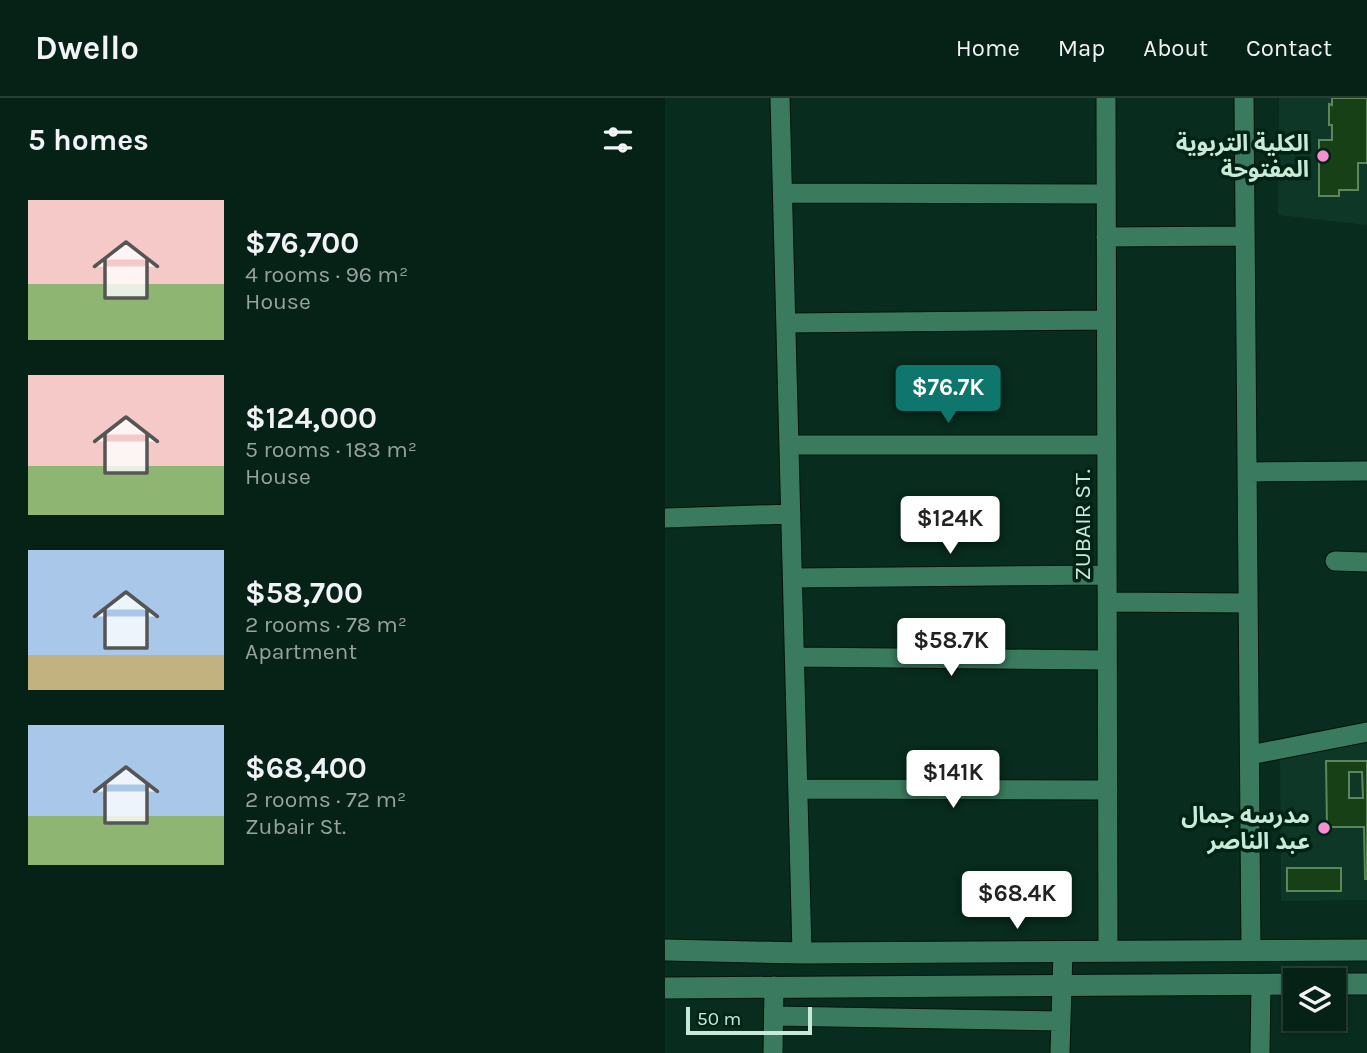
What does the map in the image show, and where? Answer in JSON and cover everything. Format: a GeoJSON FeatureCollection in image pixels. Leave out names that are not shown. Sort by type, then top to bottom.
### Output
{"type":"FeatureCollection","features":[{"type":"Feature","properties":{"kind":"street"},"geometry":{"type":"LineString","coordinates":[[780,98],[802,953]]}},
{"type":"Feature","properties":{"kind":"street","name":"ZUBAIR ST."},"geometry":{"type":"LineString","coordinates":[[1106,98],[1108,951]]}},
{"type":"Feature","properties":{"kind":"street"},"geometry":{"type":"LineString","coordinates":[[1244,98],[1251,951]]}},
{"type":"Feature","properties":{"kind":"street"},"geometry":{"type":"LineString","coordinates":[[783,193],[1106,194]]}},
{"type":"Feature","properties":{"kind":"street"},"geometry":{"type":"LineString","coordinates":[[1106,237],[1245,236]]}},
{"type":"Feature","properties":{"kind":"street"},"geometry":{"type":"LineString","coordinates":[[786,323],[1106,320]]}},
{"type":"Feature","properties":{"kind":"street"},"geometry":{"type":"LineString","coordinates":[[789,445],[1107,445]]}},
{"type":"Feature","properties":{"kind":"street"},"geometry":{"type":"LineString","coordinates":[[1247,472],[1367,471]]}},
{"type":"Feature","properties":{"kind":"street"},"geometry":{"type":"LineString","coordinates":[[665,518],[791,514]]}},
{"type":"Feature","properties":{"kind":"street"},"geometry":{"type":"LineString","coordinates":[[1335,561],[1367,562]]}},
{"type":"Feature","properties":{"kind":"street"},"geometry":{"type":"LineString","coordinates":[[793,578],[1107,575]]}},
{"type":"Feature","properties":{"kind":"street"},"geometry":{"type":"LineString","coordinates":[[1107,603],[1248,603]]}},
{"type":"Feature","properties":{"kind":"street"},"geometry":{"type":"LineString","coordinates":[[795,657],[1107,660]]}},
{"type":"Feature","properties":{"kind":"street"},"geometry":{"type":"LineString","coordinates":[[1250,755],[1367,732]]}},
{"type":"Feature","properties":{"kind":"street"},"geometry":{"type":"LineString","coordinates":[[798,789],[1108,790]]}},
{"type":"Feature","properties":{"kind":"street"},"geometry":{"type":"LineString","coordinates":[[665,950],[802,953],[1367,950]]}},
{"type":"Feature","properties":{"kind":"street"},"geometry":{"type":"LineString","coordinates":[[1060,1053],[1063,952]]}},
{"type":"Feature","properties":{"kind":"street"},"geometry":{"type":"LineString","coordinates":[[1259,1053],[1261,984]]}},
{"type":"Feature","properties":{"kind":"street"},"geometry":{"type":"LineString","coordinates":[[665,988],[1283,984]]}},
{"type":"Feature","properties":{"kind":"street"},"geometry":{"type":"LineString","coordinates":[[1346,984],[1367,984]]}},
{"type":"Feature","properties":{"kind":"street"},"geometry":{"type":"LineString","coordinates":[[773,1053],[774,986]]}},
{"type":"Feature","properties":{"kind":"street"},"geometry":{"type":"LineString","coordinates":[[774,1016],[1061,1021]]}},
{"type":"Feature","properties":{"kind":"shaded area","name":"الكلية التربوية المفتوحة"},"geometry":{"type":"Polygon","coordinates":[[[1279,98],[1367,98],[1367,225],[1278,215],[1279,98]]]}},
{"type":"Feature","properties":{"kind":"shaded area","name":"مدرسه جمال عبد الناصر"},"geometry":{"type":"Polygon","coordinates":[[[1367,740],[1367,900],[1281,901],[1280,756],[1367,740]]]}},
{"type":"Feature","properties":{"kind":"building"},"geometry":{"type":"Polygon","coordinates":[[[1332,98],[1367,98],[1367,163],[1358,163],[1358,190],[1339,190],[1339,196],[1319,196],[1319,140],[1332,140],[1329,104],[1332,105],[1332,98]]]}},
{"type":"Feature","properties":{"kind":"building"},"geometry":{"type":"Polygon","coordinates":[[[1326,761],[1367,761],[1367,879],[1364,827],[1327,827],[1326,761]],[[1349,772],[1349,798],[1363,798],[1362,772],[1349,772]]]}},
{"type":"Feature","properties":{"kind":"building"},"geometry":{"type":"Polygon","coordinates":[[[1287,868],[1341,868],[1341,891],[1287,891],[1287,868]]]}},
{"type":"Feature","properties":{"kind":"place","name":"الكلية التربوية المفتوحة"},"geometry":{"type":"Point","coordinates":[1323,156]}},
{"type":"Feature","properties":{"kind":"place","name":"مدرسه جمال عبد الناصر"},"geometry":{"type":"Point","coordinates":[1324,828]}}]}
